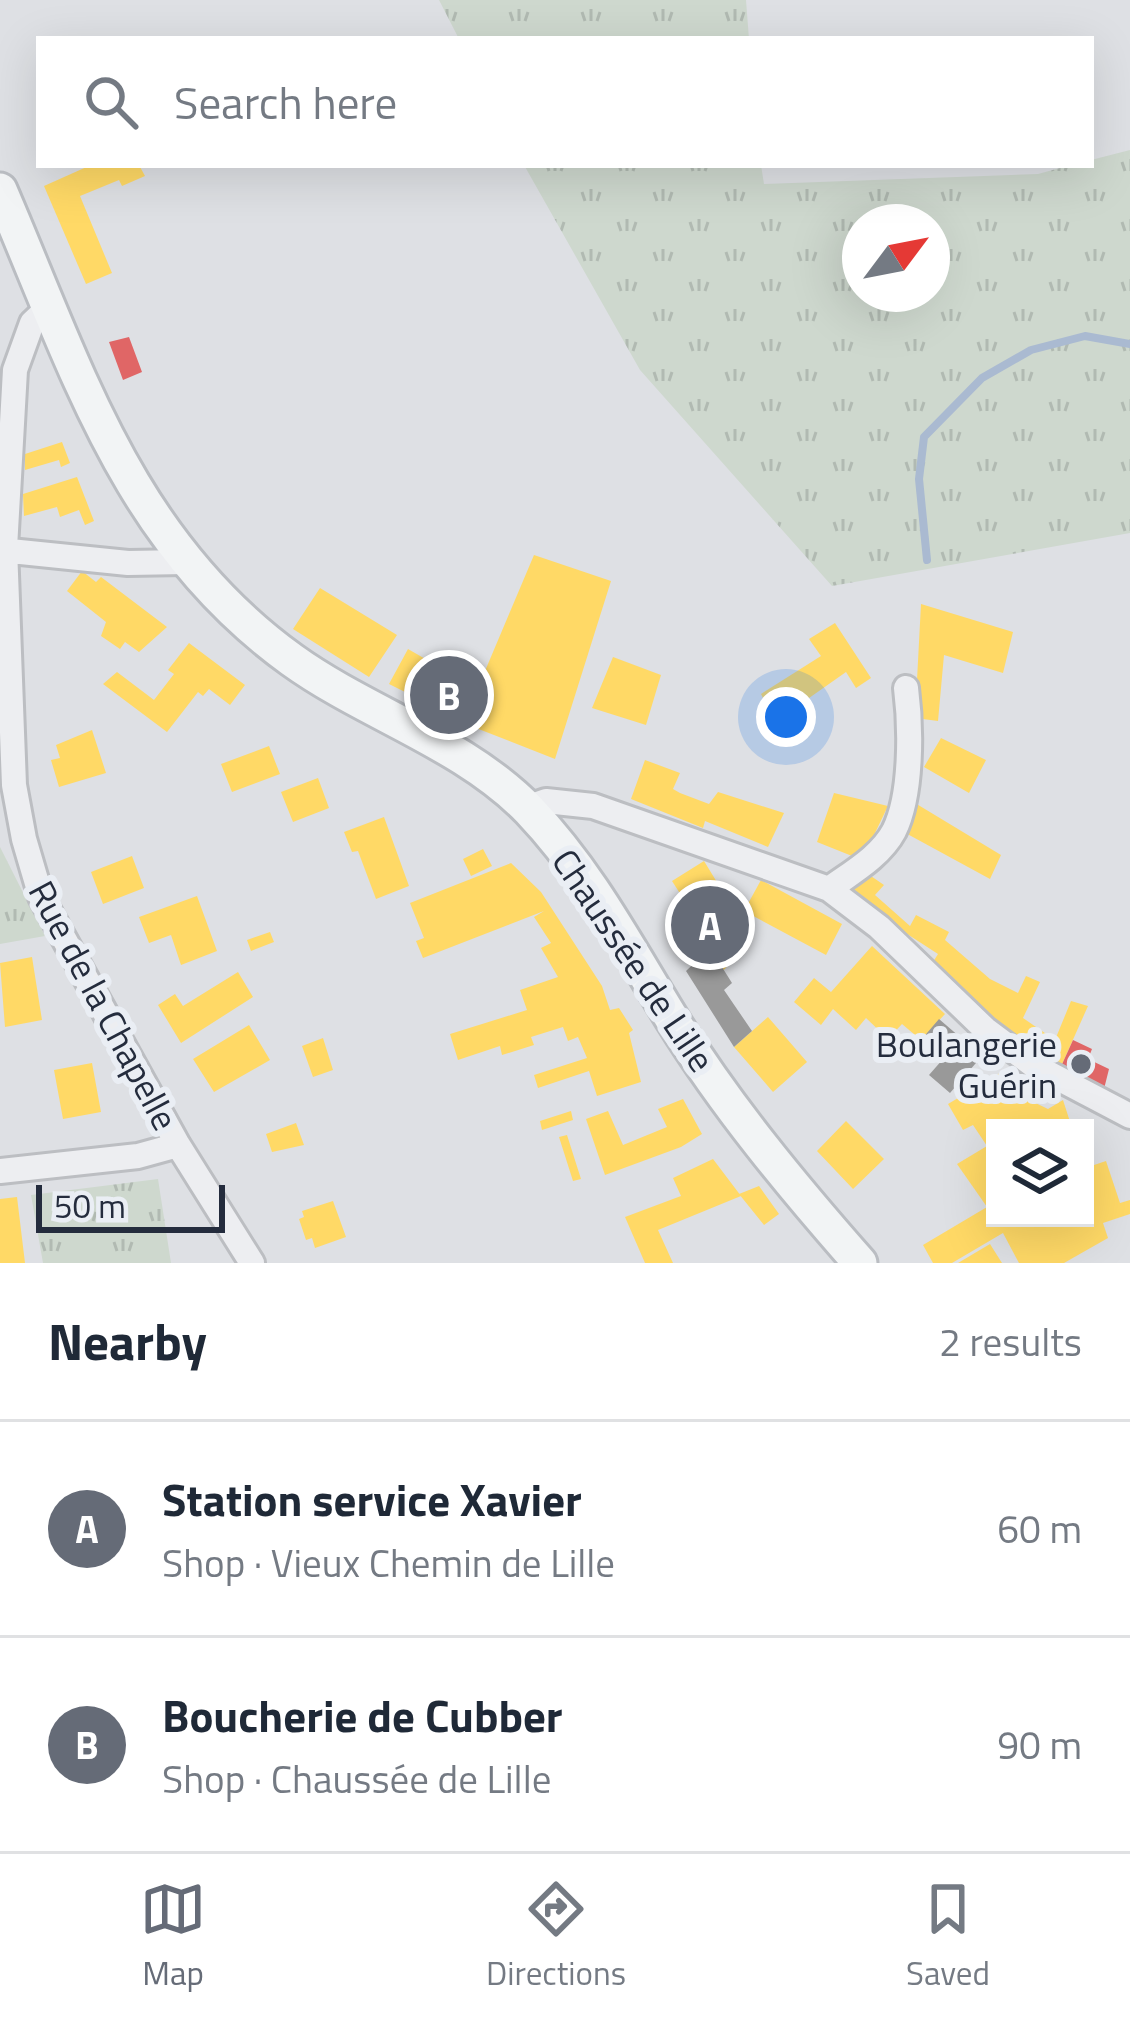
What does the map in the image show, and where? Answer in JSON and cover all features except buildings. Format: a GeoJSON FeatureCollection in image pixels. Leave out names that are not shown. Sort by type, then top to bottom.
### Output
{"type":"FeatureCollection","features":[{"type":"Feature","properties":{"kind":"main road","name":"Chaussée de Lille"},"geometry":{"type":"LineString","coordinates":[[0,190],[129,482],[185,562],[234,614],[297,663],[465,762],[526,808],[584,874],[673,1021],[724,1093],[860,1263]]}},
{"type":"Feature","properties":{"kind":"street","name":"Rue de la Chapelle"},"geometry":{"type":"LineString","coordinates":[[50,306],[32,323],[15,370],[3,549],[14,784],[29,859],[41,897],[178,1145],[252,1263]]}},
{"type":"Feature","properties":{"kind":"street"},"geometry":{"type":"LineString","coordinates":[[3,549],[128,563],[185,562]]}},
{"type":"Feature","properties":{"kind":"street"},"geometry":{"type":"LineString","coordinates":[[829,889],[868,861],[893,832],[907,770],[906,688]]}},
{"type":"Feature","properties":{"kind":"street"},"geometry":{"type":"LineString","coordinates":[[526,808],[546,801],[593,806],[829,889],[879,927],[986,1029],[1033,1065],[1130,1116]]}},
{"type":"Feature","properties":{"kind":"street"},"geometry":{"type":"LineString","coordinates":[[0,1171],[139,1156],[178,1145]]}},
{"type":"Feature","properties":{"kind":"green space"},"geometry":{"type":"Polygon","coordinates":[[[439,0],[746,0],[749,36],[457,36],[439,0]]]}},
{"type":"Feature","properties":{"kind":"green space"},"geometry":{"type":"Polygon","coordinates":[[[1130,150],[1130,533],[832,586],[640,370],[526,168],[761,168],[764,184],[1038,174],[1060,168],[1094,168],[1094,159],[1130,150]]]}},
{"type":"Feature","properties":{"kind":"green space"},"geometry":{"type":"Polygon","coordinates":[[[0,847],[45,936],[0,944],[0,847]]]}},
{"type":"Feature","properties":{"kind":"green space"},"geometry":{"type":"Polygon","coordinates":[[[158,1179],[171,1263],[43,1263],[31,1195],[158,1179]]]}},
{"type":"Feature","properties":{"kind":"waterway"},"geometry":{"type":"LineString","coordinates":[[927,560],[919,479],[924,437],[982,378],[1031,350],[1085,336],[1130,344]]}},
{"type":"Feature","properties":{"kind":"place","name":"Boucherie de Cubber"},"geometry":{"type":"Point","coordinates":[449,695]}},
{"type":"Feature","properties":{"kind":"place","name":"Station service Xavier"},"geometry":{"type":"Point","coordinates":[710,925]}},
{"type":"Feature","properties":{"kind":"place","name":"Boulangerie Guérin"},"geometry":{"type":"Point","coordinates":[1081,1064]}}]}
